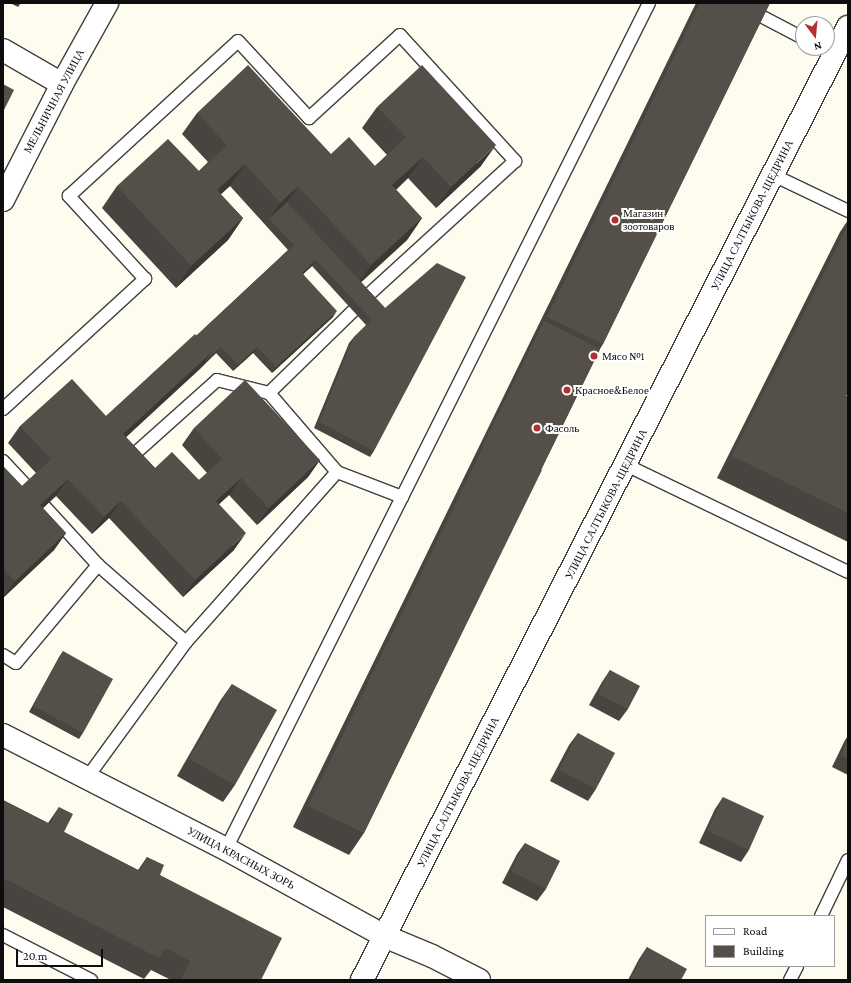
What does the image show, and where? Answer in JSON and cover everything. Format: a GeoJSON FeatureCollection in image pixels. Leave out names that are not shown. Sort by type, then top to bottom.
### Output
{"type":"FeatureCollection","features":[{"type":"Feature","properties":{"kind":"street","name":"МЕЛЬНИЧНАЯ УЛИЦА"},"geometry":{"type":"LineString","coordinates":[[3,200],[62,84],[107,3]]}},
{"type":"Feature","properties":{"kind":"street","name":"УЛИЦА САЛТЫКОВА-ЩЕДРИНА"},"geometry":{"type":"LineString","coordinates":[[835,43],[848,27]]}},
{"type":"Feature","properties":{"kind":"street"},"geometry":{"type":"LineString","coordinates":[[3,50],[62,84]]}},
{"type":"Feature","properties":{"kind":"street","name":"УЛИЦА САЛТЫКОВА-ЩЕДРИНА"},"geometry":{"type":"LineString","coordinates":[[362,980],[773,175],[826,56]]}},
{"type":"Feature","properties":{"kind":"street","name":"УЛИЦА КРАСНЫХ ЗОРЬ"},"geometry":{"type":"LineString","coordinates":[[3,735],[226,849],[384,936],[432,956],[479,980]]}},
{"type":"Feature","properties":{"kind":"lane"},"geometry":{"type":"LineString","coordinates":[[226,849],[649,3]]}},
{"type":"Feature","properties":{"kind":"lane"},"geometry":{"type":"LineString","coordinates":[[760,16],[795,34]]}},
{"type":"Feature","properties":{"kind":"lane"},"geometry":{"type":"LineString","coordinates":[[3,409],[145,279],[69,196],[238,41],[309,118],[400,35],[515,161],[366,297]]}},
{"type":"Feature","properties":{"kind":"lane"},"geometry":{"type":"LineString","coordinates":[[773,175],[848,211]]}},
{"type":"Feature","properties":{"kind":"lane"},"geometry":{"type":"LineString","coordinates":[[269,394],[353,311]]}},
{"type":"Feature","properties":{"kind":"lane"},"geometry":{"type":"LineString","coordinates":[[131,457],[217,380],[269,394],[337,472],[402,497]]}},
{"type":"Feature","properties":{"kind":"lane"},"geometry":{"type":"LineString","coordinates":[[3,461],[27,487]]}},
{"type":"Feature","properties":{"kind":"lane"},"geometry":{"type":"LineString","coordinates":[[626,465],[848,572]]}},
{"type":"Feature","properties":{"kind":"lane"},"geometry":{"type":"LineString","coordinates":[[87,778],[186,642],[337,472]]}},
{"type":"Feature","properties":{"kind":"lane"},"geometry":{"type":"LineString","coordinates":[[45,507],[98,565],[186,642]]}},
{"type":"Feature","properties":{"kind":"lane"},"geometry":{"type":"LineString","coordinates":[[3,655],[16,663],[98,565]]}},
{"type":"Feature","properties":{"kind":"lane"},"geometry":{"type":"LineString","coordinates":[[821,915],[848,860]]}},
{"type":"Feature","properties":{"kind":"lane"},"geometry":{"type":"LineString","coordinates":[[3,935],[91,980]]}},
{"type":"Feature","properties":{"kind":"lane"},"geometry":{"type":"LineString","coordinates":[[790,980],[796,967]]}},
{"type":"Feature","properties":{"kind":"building"},"geometry":{"type":"Polygon","coordinates":[[[700,3],[770,3],[603,344],[547,317],[700,3]]]}},
{"type":"Feature","properties":{"kind":"building"},"geometry":{"type":"Polygon","coordinates":[[[248,65],[331,154],[349,137],[375,166],[406,137],[377,107],[422,65],[496,145],[451,187],[423,157],[392,185],[422,218],[371,265],[298,186],[280,203],[245,164],[217,190],[243,218],[191,266],[117,186],[168,139],[199,171],[227,145],[197,113],[248,65]]]}},
{"type":"Feature","properties":{"kind":"building"},"geometry":{"type":"Polygon","coordinates":[[[3,84],[14,90],[3,112],[3,84]]]}},
{"type":"Feature","properties":{"kind":"building"},"geometry":{"type":"Polygon","coordinates":[[[287,202],[385,308],[437,263],[466,277],[374,451],[319,422],[354,337],[372,320],[316,260],[302,273],[337,311],[276,367],[257,347],[238,365],[221,347],[204,363],[212,352],[196,336],[294,245],[269,219],[287,202]]]}},
{"type":"Feature","properties":{"kind":"building"},"geometry":{"type":"Polygon","coordinates":[[[848,225],[848,392],[846,396],[848,397],[848,513],[732,456],[848,225]]]}},
{"type":"Feature","properties":{"kind":"building"},"geometry":{"type":"Polygon","coordinates":[[[544,321],[600,349],[541,470],[485,443],[482,447],[544,321]]]}},
{"type":"Feature","properties":{"kind":"building"},"geometry":{"type":"Polygon","coordinates":[[[195,334],[212,352],[123,434],[155,468],[172,452],[199,480],[222,459],[194,428],[245,380],[320,460],[269,508],[241,478],[216,501],[246,533],[195,580],[121,501],[104,517],[68,479],[40,505],[66,533],[15,581],[3,568],[3,466],[22,486],[51,459],[20,426],[72,379],[106,416],[195,334]]]}},
{"type":"Feature","properties":{"kind":"building"},"geometry":{"type":"Polygon","coordinates":[[[485,443],[542,470],[364,833],[308,806],[485,443]]]}},
{"type":"Feature","properties":{"kind":"building"},"geometry":{"type":"Polygon","coordinates":[[[63,651],[113,679],[83,733],[33,706],[63,651]]]}},
{"type":"Feature","properties":{"kind":"building"},"geometry":{"type":"Polygon","coordinates":[[[610,670],[640,686],[628,709],[598,694],[610,670]]]}},
{"type":"Feature","properties":{"kind":"building"},"geometry":{"type":"Polygon","coordinates":[[[232,684],[277,710],[235,785],[189,759],[232,684]]]}},
{"type":"Feature","properties":{"kind":"building"},"geometry":{"type":"Polygon","coordinates":[[[578,733],[615,753],[596,789],[559,770],[578,733]]]}},
{"type":"Feature","properties":{"kind":"building"},"geometry":{"type":"Polygon","coordinates":[[[848,740],[848,759],[841,755],[848,740]]]}},
{"type":"Feature","properties":{"kind":"building"},"geometry":{"type":"Polygon","coordinates":[[[723,797],[764,816],[749,850],[707,831],[723,797]]]}},
{"type":"Feature","properties":{"kind":"building"},"geometry":{"type":"Polygon","coordinates":[[[3,800],[50,824],[59,807],[73,814],[64,832],[140,871],[147,857],[164,865],[160,875],[282,938],[261,980],[181,980],[190,961],[165,948],[159,958],[3,878],[3,800]]]}},
{"type":"Feature","properties":{"kind":"building"},"geometry":{"type":"Polygon","coordinates":[[[525,843],[560,861],[546,889],[511,871],[525,843]]]}},
{"type":"Feature","properties":{"kind":"building"},"geometry":{"type":"Polygon","coordinates":[[[647,947],[687,969],[681,980],[630,980],[647,947]]]}},
{"type":"Feature","properties":{"kind":"place","name":"Магазин зоотоваров"},"geometry":{"type":"Point","coordinates":[615,220]}},
{"type":"Feature","properties":{"kind":"place","name":"Мясо №1"},"geometry":{"type":"Point","coordinates":[594,356]}},
{"type":"Feature","properties":{"kind":"place","name":"Красное&Белое"},"geometry":{"type":"Point","coordinates":[567,390]}},
{"type":"Feature","properties":{"kind":"place","name":"Фасоль"},"geometry":{"type":"Point","coordinates":[537,428]}}]}
